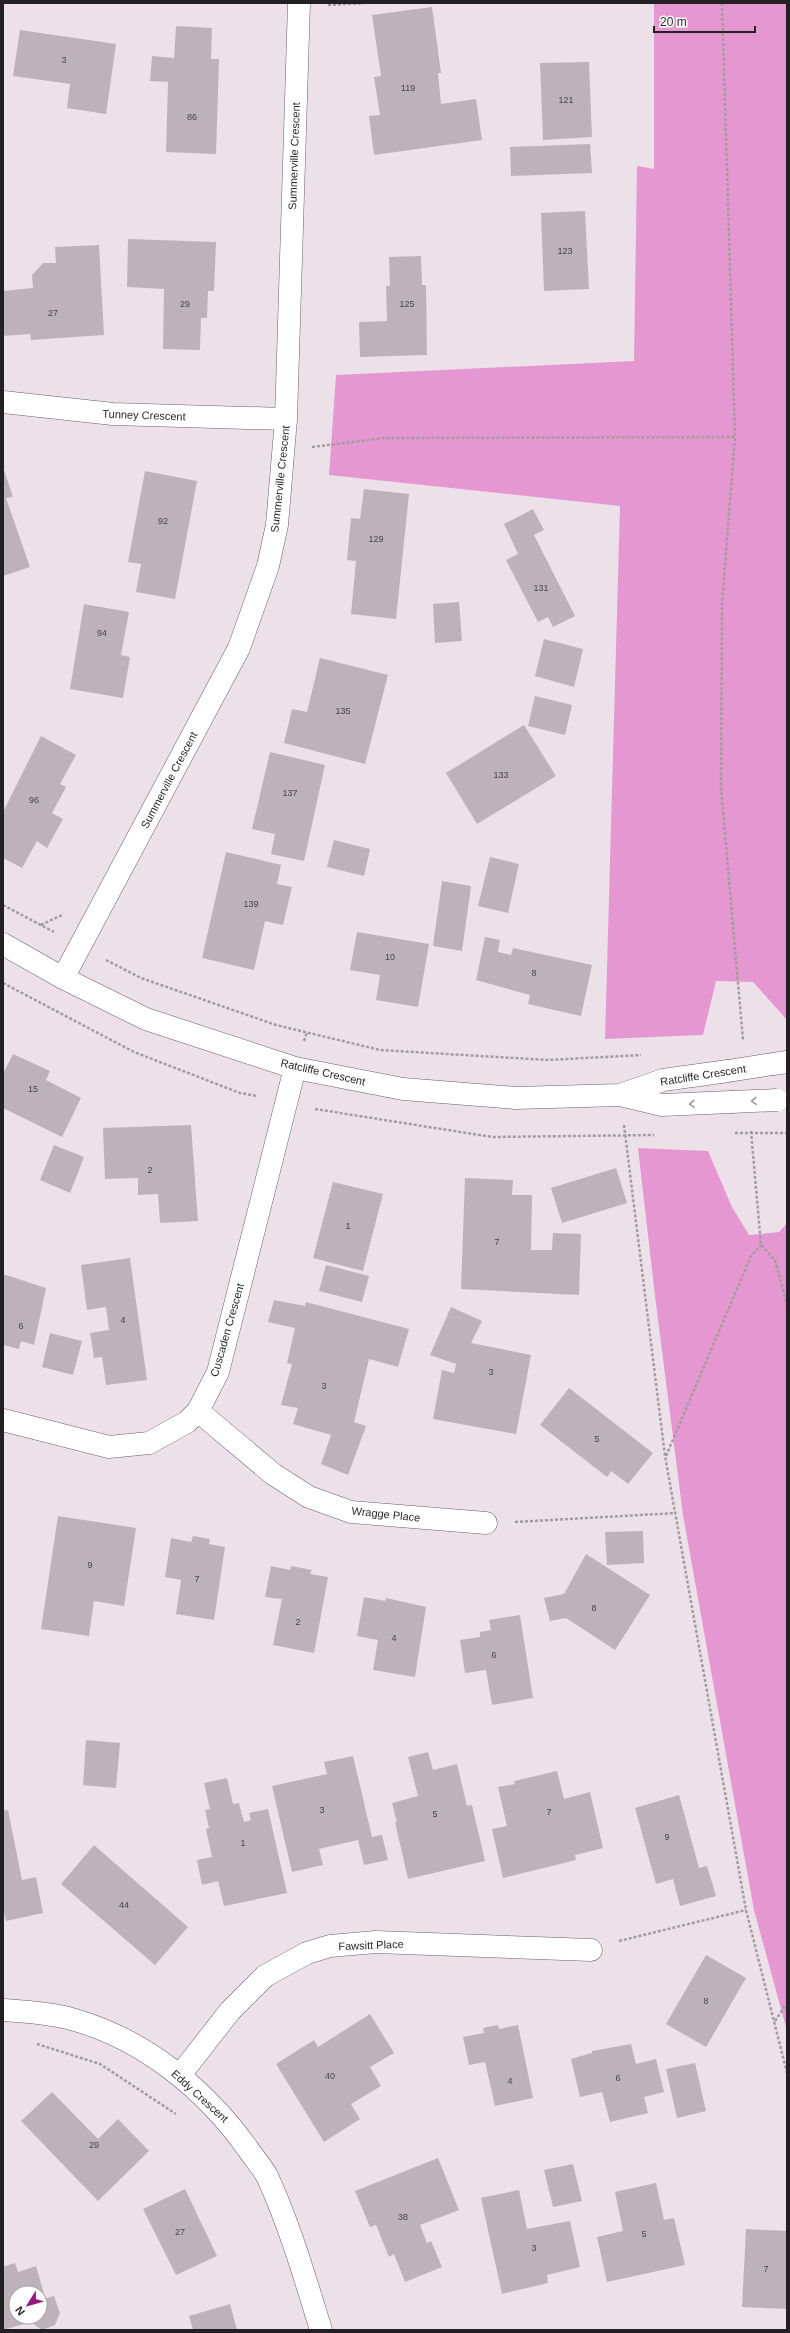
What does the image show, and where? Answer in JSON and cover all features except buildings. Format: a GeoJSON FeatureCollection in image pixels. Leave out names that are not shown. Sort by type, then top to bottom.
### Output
{"type":"FeatureCollection","features":[{"type":"Feature","properties":{"kind":"street","name":"Summerville Crescent"},"geometry":{"type":"LineString","coordinates":[[63,978],[239,648],[268,566],[277,525],[286,419],[299,3]]}},
{"type":"Feature","properties":{"kind":"street","name":"Tunney Crescent"},"geometry":{"type":"LineString","coordinates":[[3,402],[113,414],[286,419]]}},
{"type":"Feature","properties":{"kind":"street","name":"Ratcliffe Crescent"},"geometry":{"type":"LineString","coordinates":[[3,944],[63,978],[146,1019],[295,1068],[403,1089],[516,1098],[620,1095],[662,1105],[782,1099]]}},
{"type":"Feature","properties":{"kind":"street","name":"Ratcliffe Crescent"},"geometry":{"type":"LineString","coordinates":[[620,1095],[663,1080],[780,1063]]}},
{"type":"Feature","properties":{"kind":"street","name":"Cuscaden Crescent"},"geometry":{"type":"LineString","coordinates":[[3,1420],[109,1447],[149,1443],[187,1422],[198,1411],[218,1372],[295,1068]]}},
{"type":"Feature","properties":{"kind":"street","name":"Wragge Place"},"geometry":{"type":"LineString","coordinates":[[198,1411],[273,1474],[309,1497],[351,1512],[486,1523]]}},
{"type":"Feature","properties":{"kind":"street","name":"Fawsitt Place"},"geometry":{"type":"LineString","coordinates":[[180,2075],[230,2011],[265,1976],[307,1953],[330,1946],[376,1942],[591,1950]]}},
{"type":"Feature","properties":{"kind":"street","name":"Eddy Crescent"},"geometry":{"type":"LineString","coordinates":[[3,2010],[45,2013],[76,2020],[132,2042],[180,2075],[228,2121],[266,2175],[292,2236],[321,2330]]}},
{"type":"Feature","properties":{"kind":"path"},"geometry":{"type":"LineString","coordinates":[[722,3],[734,437],[722,604],[721,788],[744,1048]]}},
{"type":"Feature","properties":{"kind":"path"},"geometry":{"type":"LineString","coordinates":[[283,451],[384,438],[734,437]]}},
{"type":"Feature","properties":{"kind":"path"},"geometry":{"type":"LineString","coordinates":[[3,905],[23,916]]}},
{"type":"Feature","properties":{"kind":"path"},"geometry":{"type":"LineString","coordinates":[[141,978],[276,1025],[380,1050],[548,1060],[649,1055]]}},
{"type":"Feature","properties":{"kind":"path"},"geometry":{"type":"LineString","coordinates":[[3,983],[134,1052],[240,1093]]}},
{"type":"Feature","properties":{"kind":"path"},"geometry":{"type":"LineString","coordinates":[[337,1114],[492,1137],[625,1135],[665,1456],[746,1910],[787,2073]]}},
{"type":"Feature","properties":{"kind":"path"},"geometry":{"type":"LineString","coordinates":[[751,1127],[761,1245],[775,1260],[787,1305]]}},
{"type":"Feature","properties":{"kind":"path"},"geometry":{"type":"LineString","coordinates":[[735,1133],[787,1133]]}},
{"type":"Feature","properties":{"kind":"path"},"geometry":{"type":"LineString","coordinates":[[665,1456],[751,1256],[761,1245]]}},
{"type":"Feature","properties":{"kind":"path"},"geometry":{"type":"LineString","coordinates":[[486,1523],[676,1513]]}},
{"type":"Feature","properties":{"kind":"path"},"geometry":{"type":"LineString","coordinates":[[591,1950],[633,1937],[746,1910]]}},
{"type":"Feature","properties":{"kind":"path"},"geometry":{"type":"LineString","coordinates":[[775,2022],[787,2003]]}},
{"type":"Feature","properties":{"kind":"path"},"geometry":{"type":"LineString","coordinates":[[30,2042],[100,2064],[180,2116]]}},
{"type":"Feature","properties":{"kind":"shaded area"},"geometry":{"type":"Polygon","coordinates":[[[654,3],[787,3],[787,1020],[753,982],[716,981],[703,1035],[605,1039],[620,506],[329,475],[336,375],[634,361],[637,166],[654,169],[654,3]]]}},
{"type":"Feature","properties":{"kind":"shaded area"},"geometry":{"type":"Polygon","coordinates":[[[638,1148],[708,1151],[732,1207],[749,1235],[779,1232],[787,1223],[787,2031],[754,1910],[683,1515],[638,1148]]]}}]}
